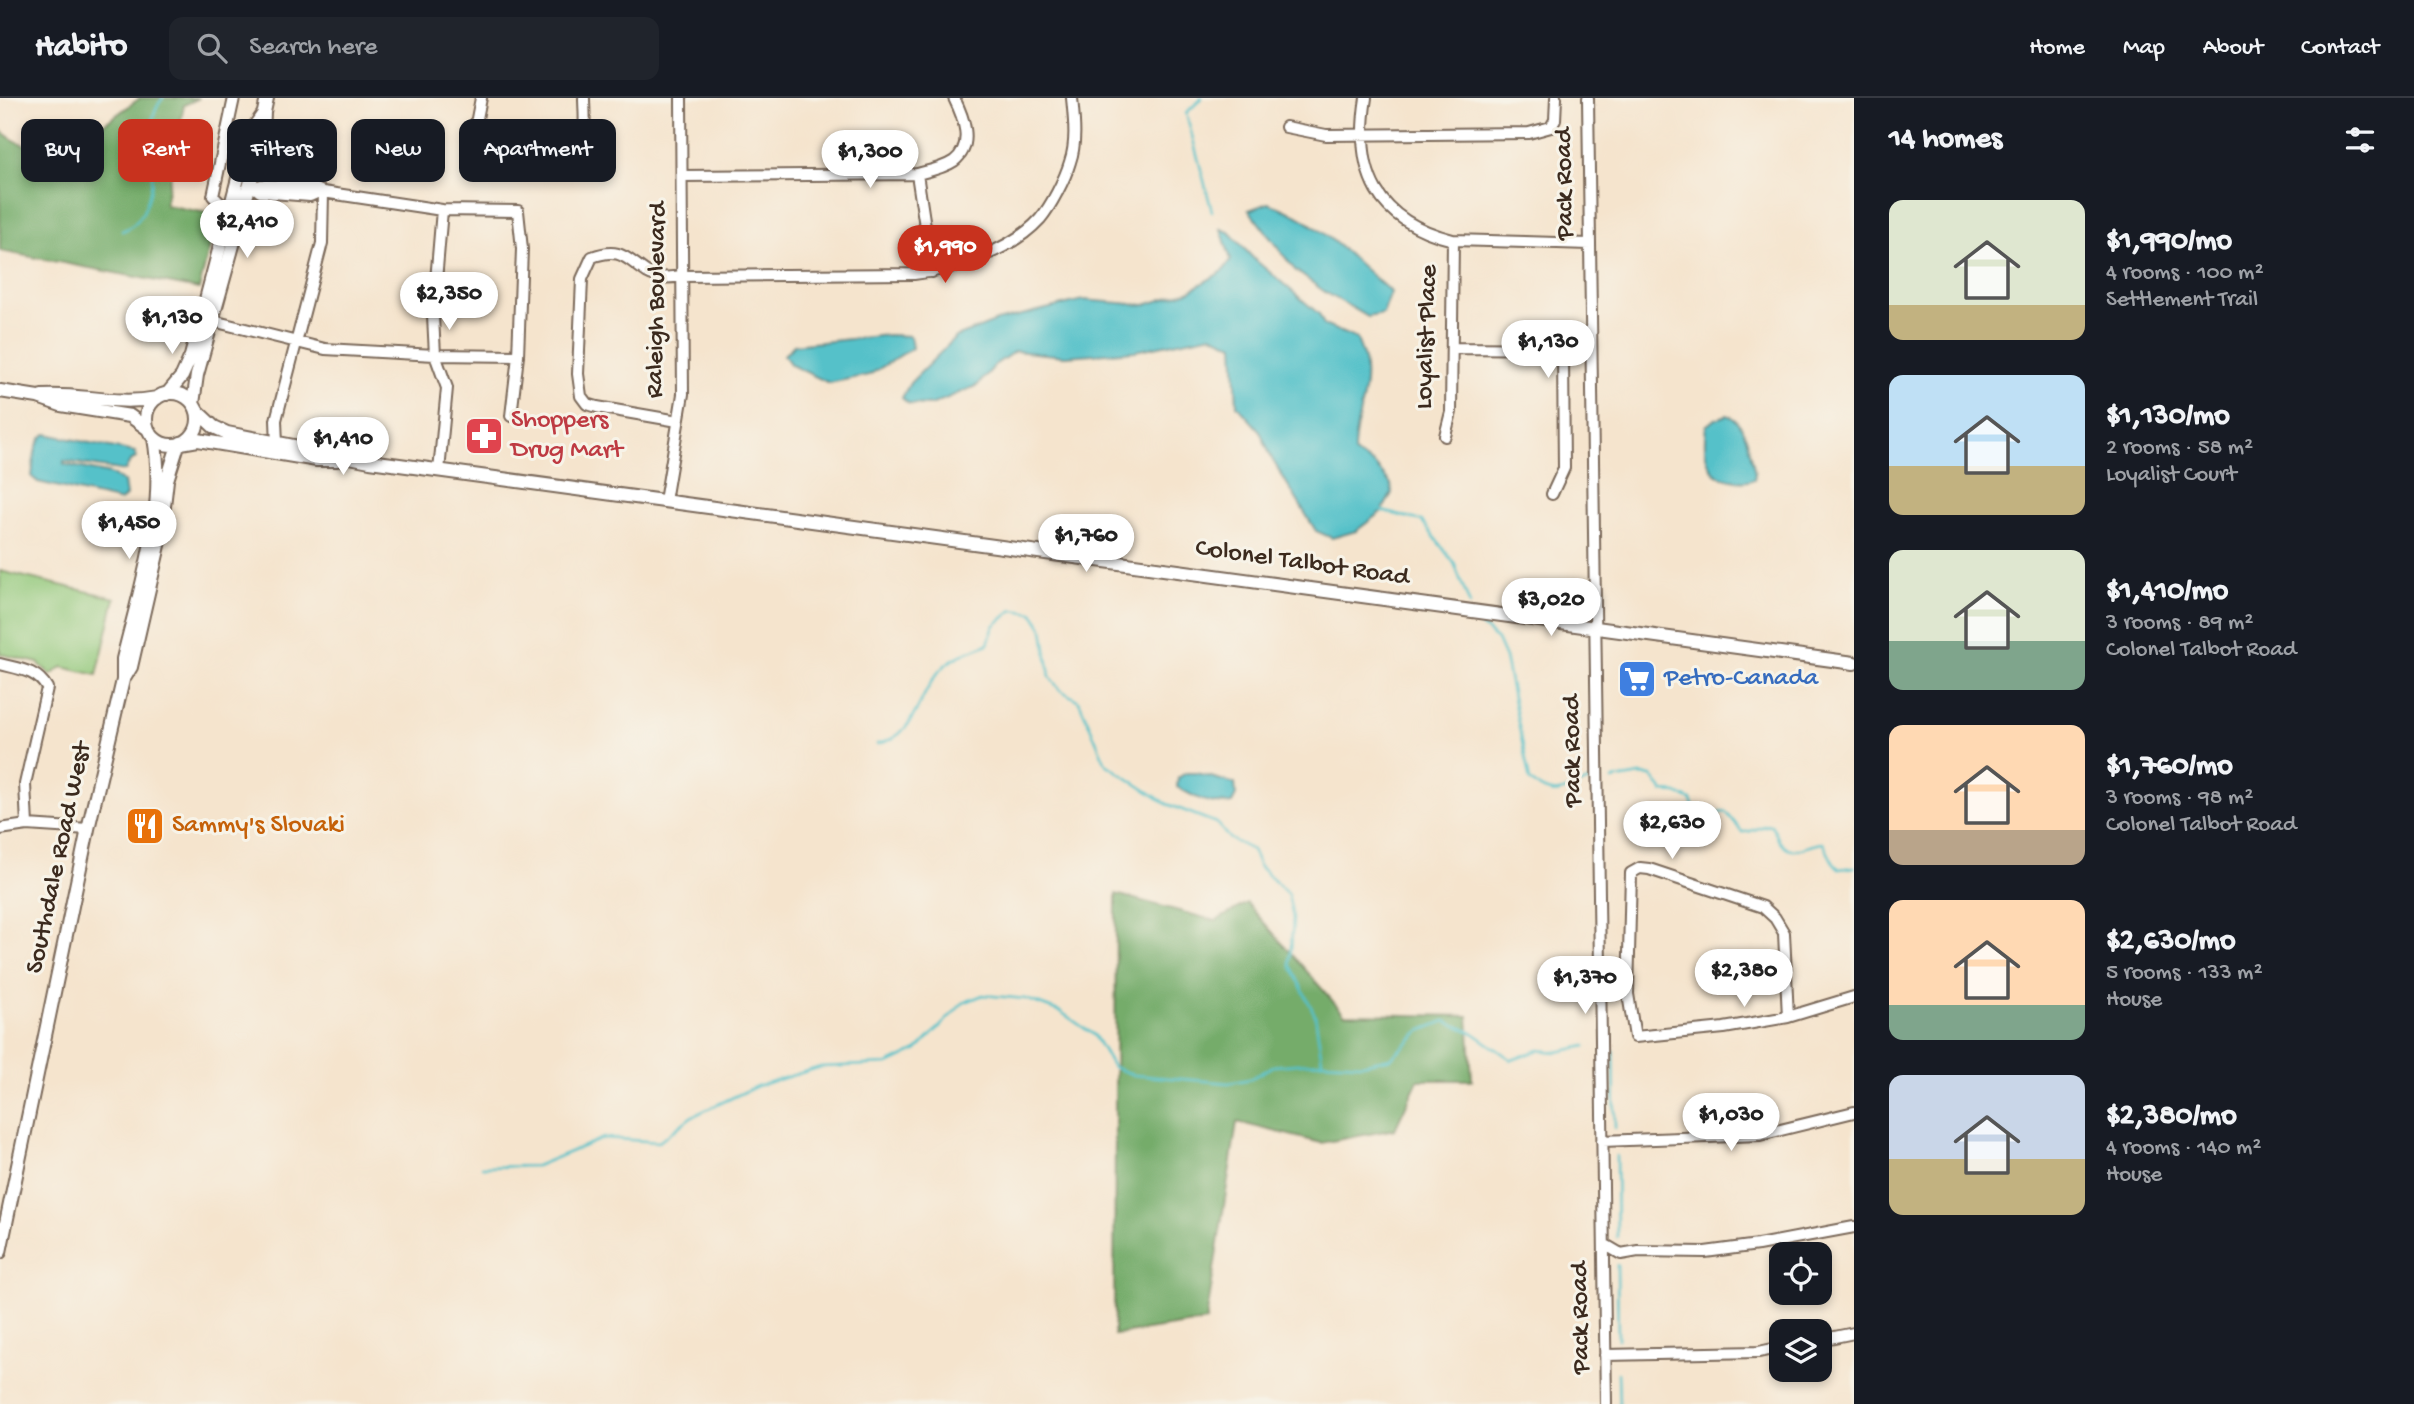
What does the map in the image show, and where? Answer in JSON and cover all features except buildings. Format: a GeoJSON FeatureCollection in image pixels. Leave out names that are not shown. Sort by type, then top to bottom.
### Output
{"type":"FeatureCollection","features":[{"type":"Feature","properties":{"kind":"main road"},"geometry":{"type":"LineString","coordinates":[[0,391],[38,397],[61,405],[130,416],[169,445],[180,444],[192,435],[197,427],[197,375],[251,188],[263,137],[267,98]]}},
{"type":"Feature","properties":{"kind":"main road"},"geometry":{"type":"LineString","coordinates":[[151,433],[147,411],[182,376],[191,356],[250,133],[264,112]]}},
{"type":"Feature","properties":{"kind":"main road"},"geometry":{"type":"LineString","coordinates":[[38,397],[58,395],[116,402],[180,394],[195,407]]}},
{"type":"Feature","properties":{"kind":"main road","name":"Colonel Talbot Road"},"geometry":{"type":"LineString","coordinates":[[195,407],[214,427],[227,433],[370,461],[1854,663]]}},
{"type":"Feature","properties":{"kind":"main road","name":"Southdale Road West"},"geometry":{"type":"LineString","coordinates":[[0,1252],[88,829],[123,680],[123,659],[144,567],[156,496],[158,460],[151,433]]}},
{"type":"Feature","properties":{"kind":"main road","name":"Colonel Talbot Road"},"geometry":{"type":"LineString","coordinates":[[180,444],[208,442],[317,460],[370,461]]}},
{"type":"Feature","properties":{"kind":"main road","name":"Southdale Road West"},"geometry":{"type":"LineString","coordinates":[[123,680],[131,667],[160,541],[167,480],[180,444]]}},
{"type":"Feature","properties":{"kind":"street"},"geometry":{"type":"LineString","coordinates":[[234,98],[212,195],[221,204],[230,205],[251,188],[260,192],[310,196],[321,192],[442,210],[518,211],[522,249],[518,356],[511,416]]}},
{"type":"Feature","properties":{"kind":"street"},"geometry":{"type":"LineString","coordinates":[[481,98],[474,134],[477,142],[486,146],[572,149],[580,143],[584,135],[584,98]]}},
{"type":"Feature","properties":{"kind":"street","name":"Raleigh Boulevard"},"geometry":{"type":"LineString","coordinates":[[665,501],[683,394],[681,98]]}},
{"type":"Feature","properties":{"kind":"street"},"geometry":{"type":"LineString","coordinates":[[682,176],[917,174],[957,159],[965,143],[966,132],[962,114],[954,98]]}},
{"type":"Feature","properties":{"kind":"street"},"geometry":{"type":"LineString","coordinates":[[678,421],[587,404],[582,397],[579,374],[582,279],[592,257],[615,253],[636,262],[649,273],[667,278],[932,272],[992,252],[1012,242],[1040,219],[1063,181],[1071,160],[1075,130],[1072,98]]}},
{"type":"Feature","properties":{"kind":"street"},"geometry":{"type":"LineString","coordinates":[[1366,98],[1362,134],[1367,173],[1385,204],[1403,219],[1435,235],[1453,240],[1590,244]]}},
{"type":"Feature","properties":{"kind":"street"},"geometry":{"type":"LineString","coordinates":[[1286,127],[1326,135],[1529,134],[1551,127],[1555,120],[1556,98]]}},
{"type":"Feature","properties":{"kind":"street","name":"Pack Road"},"geometry":{"type":"LineString","coordinates":[[1588,98],[1606,1404]]}},
{"type":"Feature","properties":{"kind":"street"},"geometry":{"type":"LineString","coordinates":[[917,174],[932,272]]}},
{"type":"Feature","properties":{"kind":"street"},"geometry":{"type":"LineString","coordinates":[[278,444],[275,423],[322,243],[321,192]]}},
{"type":"Feature","properties":{"kind":"street"},"geometry":{"type":"LineString","coordinates":[[439,471],[447,388],[435,355],[433,316],[442,210]]}},
{"type":"Feature","properties":{"kind":"street","name":"Loyalist Place"},"geometry":{"type":"LineString","coordinates":[[1445,436],[1451,412],[1453,240]]}},
{"type":"Feature","properties":{"kind":"street"},"geometry":{"type":"LineString","coordinates":[[213,321],[325,349],[518,356]]}},
{"type":"Feature","properties":{"kind":"street"},"geometry":{"type":"LineString","coordinates":[[1453,348],[1552,348],[1563,356],[1564,468],[1552,494]]}},
{"type":"Feature","properties":{"kind":"street"},"geometry":{"type":"LineString","coordinates":[[253,439],[275,423]]}},
{"type":"Feature","properties":{"kind":"street"},"geometry":{"type":"LineString","coordinates":[[0,664],[28,671],[41,678],[47,688],[25,784],[27,825]]}},
{"type":"Feature","properties":{"kind":"street"},"geometry":{"type":"LineString","coordinates":[[0,829],[27,825],[88,829]]}},
{"type":"Feature","properties":{"kind":"street"},"geometry":{"type":"LineString","coordinates":[[1788,1017],[1784,933],[1776,918],[1763,907],[1649,869],[1640,868],[1631,873],[1628,994],[1634,1037],[1724,1028],[1788,1017],[1854,997]]}},
{"type":"Feature","properties":{"kind":"street"},"geometry":{"type":"LineString","coordinates":[[1602,1141],[1760,1135],[1854,1112]]}},
{"type":"Feature","properties":{"kind":"street"},"geometry":{"type":"LineString","coordinates":[[1604,1244],[1621,1254],[1637,1251],[1704,1252],[1854,1227]]}},
{"type":"Feature","properties":{"kind":"street"},"geometry":{"type":"LineString","coordinates":[[1832,1338],[1854,1333]]}},
{"type":"Feature","properties":{"kind":"street"},"geometry":{"type":"LineString","coordinates":[[1605,1355],[1769,1350]]}},
{"type":"Feature","properties":{"kind":"green space"},"geometry":{"type":"Polygon","coordinates":[[[140,98],[199,98],[184,105],[181,119],[118,119],[118,182],[169,182],[165,205],[218,215],[199,289],[0,251],[0,130],[21,143],[21,182],[104,182],[104,124],[140,98]]]}},
{"type":"Feature","properties":{"kind":"green space"},"geometry":{"type":"Polygon","coordinates":[[[0,571],[115,598],[97,675],[62,667],[51,675],[38,663],[0,654],[0,571]]]}},
{"type":"Feature","properties":{"kind":"green space"},"geometry":{"type":"Polygon","coordinates":[[[1116,894],[1216,921],[1247,903],[1344,1014],[1468,1016],[1472,1080],[1418,1080],[1395,1129],[1321,1143],[1237,1122],[1206,1321],[1114,1335],[1116,894]]]}},
{"type":"Feature","properties":{"kind":"water"},"geometry":{"type":"Polygon","coordinates":[[[1268,203],[1318,229],[1391,292],[1383,314],[1368,317],[1325,292],[1295,270],[1249,210],[1268,203]]]}},
{"type":"Feature","properties":{"kind":"water"},"geometry":{"type":"Polygon","coordinates":[[[1221,229],[1229,232],[1253,258],[1319,314],[1324,325],[1357,339],[1363,357],[1365,384],[1354,453],[1374,464],[1391,484],[1392,493],[1382,511],[1356,531],[1332,538],[1316,531],[1272,459],[1260,431],[1237,405],[1234,345],[1212,335],[1135,351],[1065,356],[1015,351],[996,364],[978,385],[931,405],[909,404],[902,398],[910,383],[956,337],[997,321],[1083,300],[1145,305],[1189,291],[1223,271],[1231,260],[1221,229]]]}},
{"type":"Feature","properties":{"kind":"water"},"geometry":{"type":"Polygon","coordinates":[[[888,335],[910,336],[912,348],[869,375],[829,383],[791,365],[784,355],[794,345],[888,335]]]}},
{"type":"Feature","properties":{"kind":"water"},"geometry":{"type":"Polygon","coordinates":[[[1727,415],[1739,424],[1747,439],[1755,473],[1754,479],[1746,482],[1723,477],[1716,473],[1707,460],[1706,426],[1727,415]]]}},
{"type":"Feature","properties":{"kind":"water"},"geometry":{"type":"Polygon","coordinates":[[[46,434],[135,452],[136,458],[130,461],[125,471],[64,461],[64,464],[110,474],[124,482],[126,496],[121,501],[38,482],[32,477],[35,453],[46,434]]]}},
{"type":"Feature","properties":{"kind":"water"},"geometry":{"type":"Polygon","coordinates":[[[1186,773],[1197,773],[1235,784],[1236,795],[1232,803],[1210,802],[1177,787],[1178,778],[1186,773]]]}},
{"type":"Feature","properties":{"kind":"waterway"},"geometry":{"type":"LineString","coordinates":[[122,231],[136,222],[141,215],[151,190],[152,124],[163,98]]}},
{"type":"Feature","properties":{"kind":"waterway"},"geometry":{"type":"LineString","coordinates":[[1202,98],[1186,113],[1212,211]]}},
{"type":"Feature","properties":{"kind":"waterway"},"geometry":{"type":"LineString","coordinates":[[1382,511],[1422,521],[1454,563],[1470,605]]}},
{"type":"Feature","properties":{"kind":"waterway"},"geometry":{"type":"LineString","coordinates":[[877,744],[892,739],[903,731],[932,681],[952,660],[988,644],[994,626],[1013,610],[1033,613],[1043,629],[1050,677],[1059,689],[1079,701],[1106,764],[1167,804],[1216,823],[1230,839],[1252,850],[1259,866],[1288,894],[1293,918],[1290,964],[1315,1015],[1322,1061]]}},
{"type":"Feature","properties":{"kind":"waterway"},"geometry":{"type":"LineString","coordinates":[[1474,615],[1479,624],[1497,640],[1505,658],[1530,781],[1546,791],[1553,792],[1565,791],[1589,781]]}},
{"type":"Feature","properties":{"kind":"waterway"},"geometry":{"type":"LineString","coordinates":[[1612,780],[1640,775],[1652,776],[1663,792],[1677,793],[1691,800],[1697,816],[1726,812],[1742,832],[1771,825],[1784,847],[1795,850],[1823,843],[1839,869],[1854,867]]}},
{"type":"Feature","properties":{"kind":"waterway"},"geometry":{"type":"LineString","coordinates":[[482,1167],[536,1166],[604,1138],[659,1142],[691,1117],[757,1086],[821,1067],[888,1064],[917,1050],[963,1003],[983,995],[1026,999],[1061,1012],[1094,1035],[1113,1067],[1134,1075],[1229,1083],[1250,1079],[1273,1066],[1322,1062],[1362,1064],[1391,1058],[1420,1031],[1445,1021],[1472,1032],[1512,1060],[1539,1050],[1557,1052],[1586,1046]]}},
{"type":"Feature","properties":{"kind":"waterway"},"geometry":{"type":"LineString","coordinates":[[1614,1052],[1615,1128]]}},
{"type":"Feature","properties":{"kind":"waterway"},"geometry":{"type":"LineString","coordinates":[[1616,1156],[1617,1237]]}},
{"type":"Feature","properties":{"kind":"waterway"},"geometry":{"type":"LineString","coordinates":[[1617,1265],[1618,1339]]}},
{"type":"Feature","properties":{"kind":"waterway"},"geometry":{"type":"LineString","coordinates":[[1618,1373],[1619,1404]]}},
{"type":"Feature","properties":{"kind":"place","name":"Shoppers Drug Mart"},"geometry":{"type":"Point","coordinates":[484,436]}},
{"type":"Feature","properties":{"kind":"place","name":"Petro-Canada"},"geometry":{"type":"Point","coordinates":[1637,679]}},
{"type":"Feature","properties":{"kind":"place","name":"Sammy's Slovaki"},"geometry":{"type":"Point","coordinates":[145,826]}}]}
